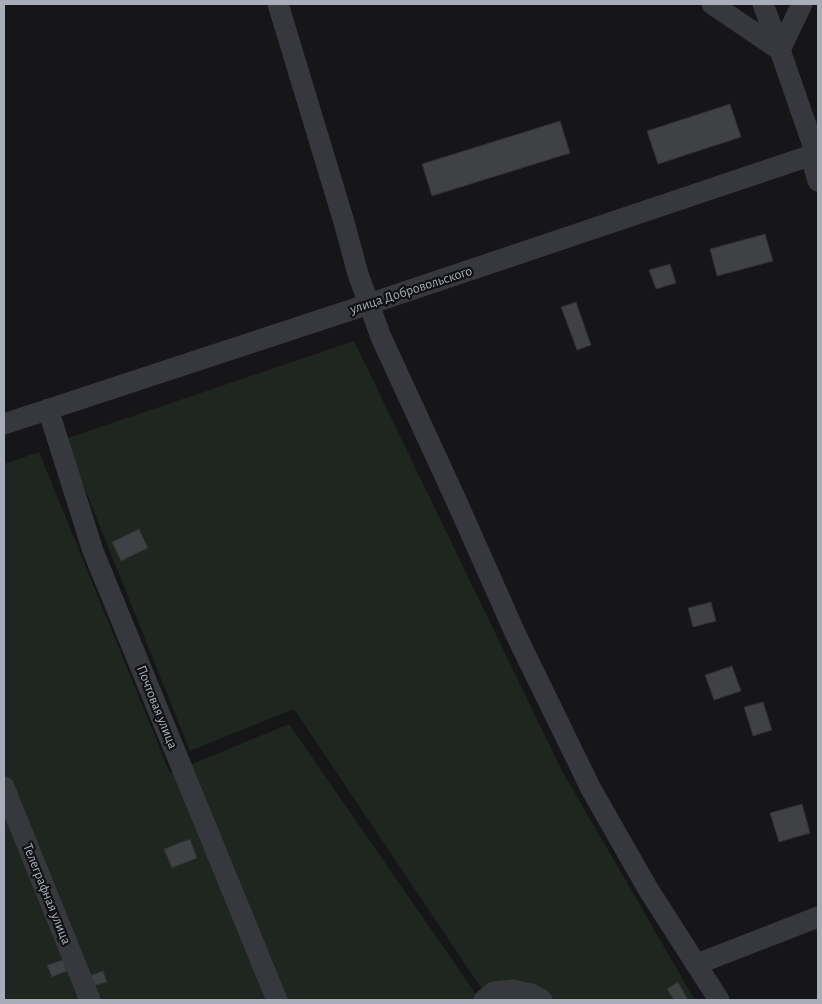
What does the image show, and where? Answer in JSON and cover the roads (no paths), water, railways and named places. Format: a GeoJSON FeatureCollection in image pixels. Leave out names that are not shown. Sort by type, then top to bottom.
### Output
{"type":"FeatureCollection","features":[{"type":"Feature","properties":{"kind":"street"},"geometry":{"type":"LineString","coordinates":[[278,4],[358,274],[381,337],[516,635],[591,789],[648,889],[719,1000]]}},
{"type":"Feature","properties":{"kind":"street"},"geometry":{"type":"LineString","coordinates":[[712,4],[780,50]]}},
{"type":"Feature","properties":{"kind":"street"},"geometry":{"type":"LineString","coordinates":[[763,4],[815,154],[818,181]]}},
{"type":"Feature","properties":{"kind":"street"},"geometry":{"type":"LineString","coordinates":[[780,50],[802,4]]}},
{"type":"Feature","properties":{"kind":"street","name":"улица Добровольского"},"geometry":{"type":"LineString","coordinates":[[4,424],[815,154]]}},
{"type":"Feature","properties":{"kind":"street","name":"Почтовая улица"},"geometry":{"type":"LineString","coordinates":[[48,409],[93,551],[277,1000]]}},
{"type":"Feature","properties":{"kind":"street","name":"Телеграфная улица"},"geometry":{"type":"LineString","coordinates":[[4,787],[90,1000]]}},
{"type":"Feature","properties":{"kind":"street"},"geometry":{"type":"LineString","coordinates":[[697,964],[818,917]]}},
{"type":"Feature","properties":{"kind":"street"},"geometry":{"type":"LineString","coordinates":[[484,1000],[494,992],[513,990],[531,994],[542,1000]]}}]}
